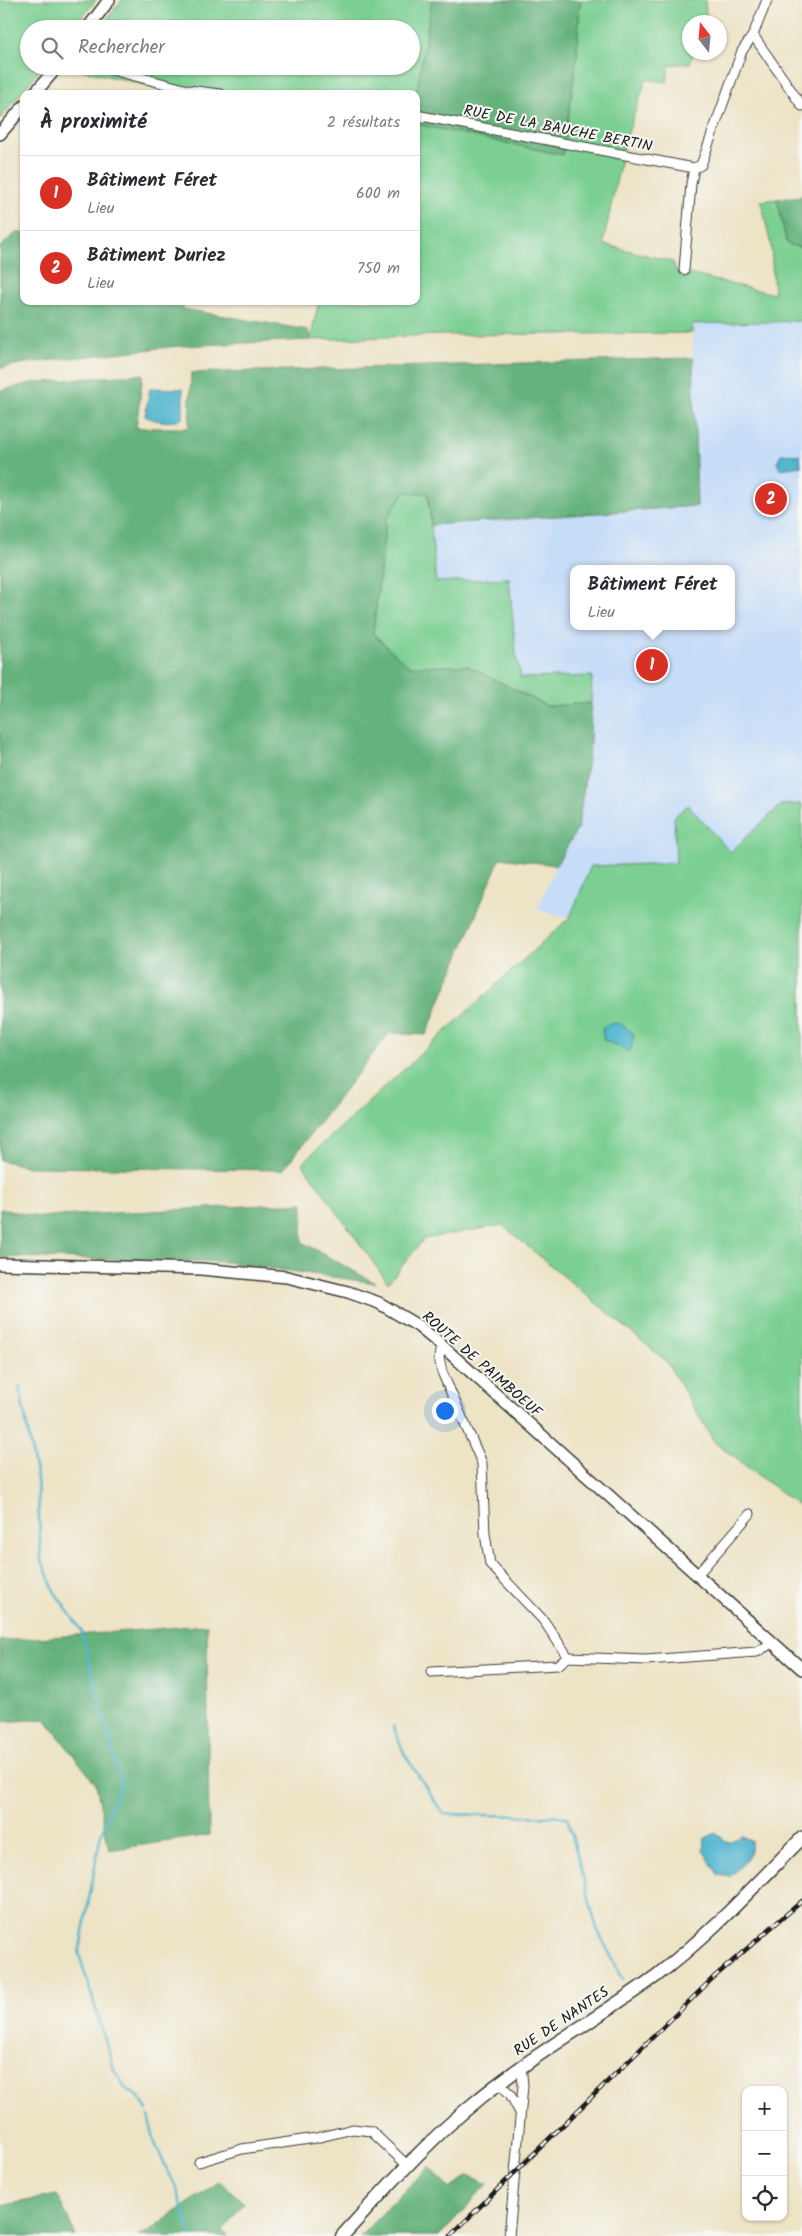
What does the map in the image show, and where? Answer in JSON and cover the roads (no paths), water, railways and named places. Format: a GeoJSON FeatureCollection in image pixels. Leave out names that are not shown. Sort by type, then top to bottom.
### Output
{"type":"FeatureCollection","features":[{"type":"Feature","properties":{"kind":"main road","name":"RUE DE NANTES"},"geometry":{"type":"LineString","coordinates":[[342,2236],[452,2122],[519,2068],[677,1959],[705,1935],[802,1838]]}},
{"type":"Feature","properties":{"kind":"street"},"geometry":{"type":"LineString","coordinates":[[94,20],[109,0]]}},
{"type":"Feature","properties":{"kind":"street"},"geometry":{"type":"LineString","coordinates":[[684,270],[694,168],[701,165],[742,51],[753,35],[767,0]]}},
{"type":"Feature","properties":{"kind":"street"},"geometry":{"type":"LineString","coordinates":[[753,35],[802,106]]}},
{"type":"Feature","properties":{"kind":"street"},"geometry":{"type":"LineString","coordinates":[[37,90],[50,75]]}},
{"type":"Feature","properties":{"kind":"street"},"geometry":{"type":"LineString","coordinates":[[132,75],[188,90]]}},
{"type":"Feature","properties":{"kind":"street"},"geometry":{"type":"LineString","coordinates":[[0,134],[20,111]]}},
{"type":"Feature","properties":{"kind":"street","name":"RUE DE LA BAUCHE BERTIN"},"geometry":{"type":"LineString","coordinates":[[420,117],[694,168]]}},
{"type":"Feature","properties":{"kind":"street","name":"ROUTE DE PAIMBOEUF"},"geometry":{"type":"LineString","coordinates":[[0,1264],[201,1269],[287,1277],[348,1292],[380,1303],[418,1326],[441,1345],[802,1669]]}},
{"type":"Feature","properties":{"kind":"street"},"geometry":{"type":"LineString","coordinates":[[441,1345],[439,1358],[442,1372],[482,1463],[485,1534],[490,1564],[544,1622],[568,1657]]}},
{"type":"Feature","properties":{"kind":"street"},"geometry":{"type":"LineString","coordinates":[[697,1575],[750,1514]]}},
{"type":"Feature","properties":{"kind":"street"},"geometry":{"type":"LineString","coordinates":[[431,1672],[558,1665],[568,1657],[646,1660],[758,1652],[772,1643]]}},
{"type":"Feature","properties":{"kind":"street"},"geometry":{"type":"LineString","coordinates":[[509,2236],[523,2086],[522,2074],[519,2068]]}},
{"type":"Feature","properties":{"kind":"street"},"geometry":{"type":"LineString","coordinates":[[499,2083],[516,2104],[520,2114]]}},
{"type":"Feature","properties":{"kind":"street"},"geometry":{"type":"LineString","coordinates":[[200,2162],[242,2149],[316,2138],[353,2128],[371,2131],[408,2166]]}},
{"type":"Feature","properties":{"kind":"water"},"geometry":{"type":"Polygon","coordinates":[[[150,388],[183,389],[183,418],[164,422],[145,416],[150,388]]]}},
{"type":"Feature","properties":{"kind":"water"},"geometry":{"type":"Polygon","coordinates":[[[781,454],[800,455],[801,466],[780,469],[777,463],[781,454]]]}},
{"type":"Feature","properties":{"kind":"water"},"geometry":{"type":"Polygon","coordinates":[[[610,1023],[621,1024],[634,1034],[630,1052],[604,1040],[602,1029],[610,1023]]]}},
{"type":"Feature","properties":{"kind":"water"},"geometry":{"type":"Polygon","coordinates":[[[715,1833],[728,1842],[742,1836],[751,1841],[748,1857],[729,1877],[718,1875],[703,1850],[704,1839],[715,1833]]]}},
{"type":"Feature","properties":{"kind":"waterway"},"geometry":{"type":"LineString","coordinates":[[19,1386],[37,1478],[41,1558],[54,1591],[81,1630],[121,1783],[101,1834],[79,1954],[114,2069],[126,2089],[139,2097],[147,2110]]}},
{"type":"Feature","properties":{"kind":"waterway"},"geometry":{"type":"LineString","coordinates":[[393,1726],[404,1753],[443,1814],[567,1817],[597,1929],[623,1979]]}},
{"type":"Feature","properties":{"kind":"waterway"},"geometry":{"type":"LineString","coordinates":[[148,2116],[156,2146],[177,2189],[191,2236]]}},
{"type":"Feature","properties":{"kind":"railway"},"geometry":{"type":"LineString","coordinates":[[450,2236],[713,1978],[802,1901]]}},
{"type":"Feature","properties":{"kind":"place","name":"Bâtiment Duriez"},"geometry":{"type":"Point","coordinates":[771,499]}},
{"type":"Feature","properties":{"kind":"place","name":"Bâtiment Féret"},"geometry":{"type":"Point","coordinates":[652,665]}}]}
